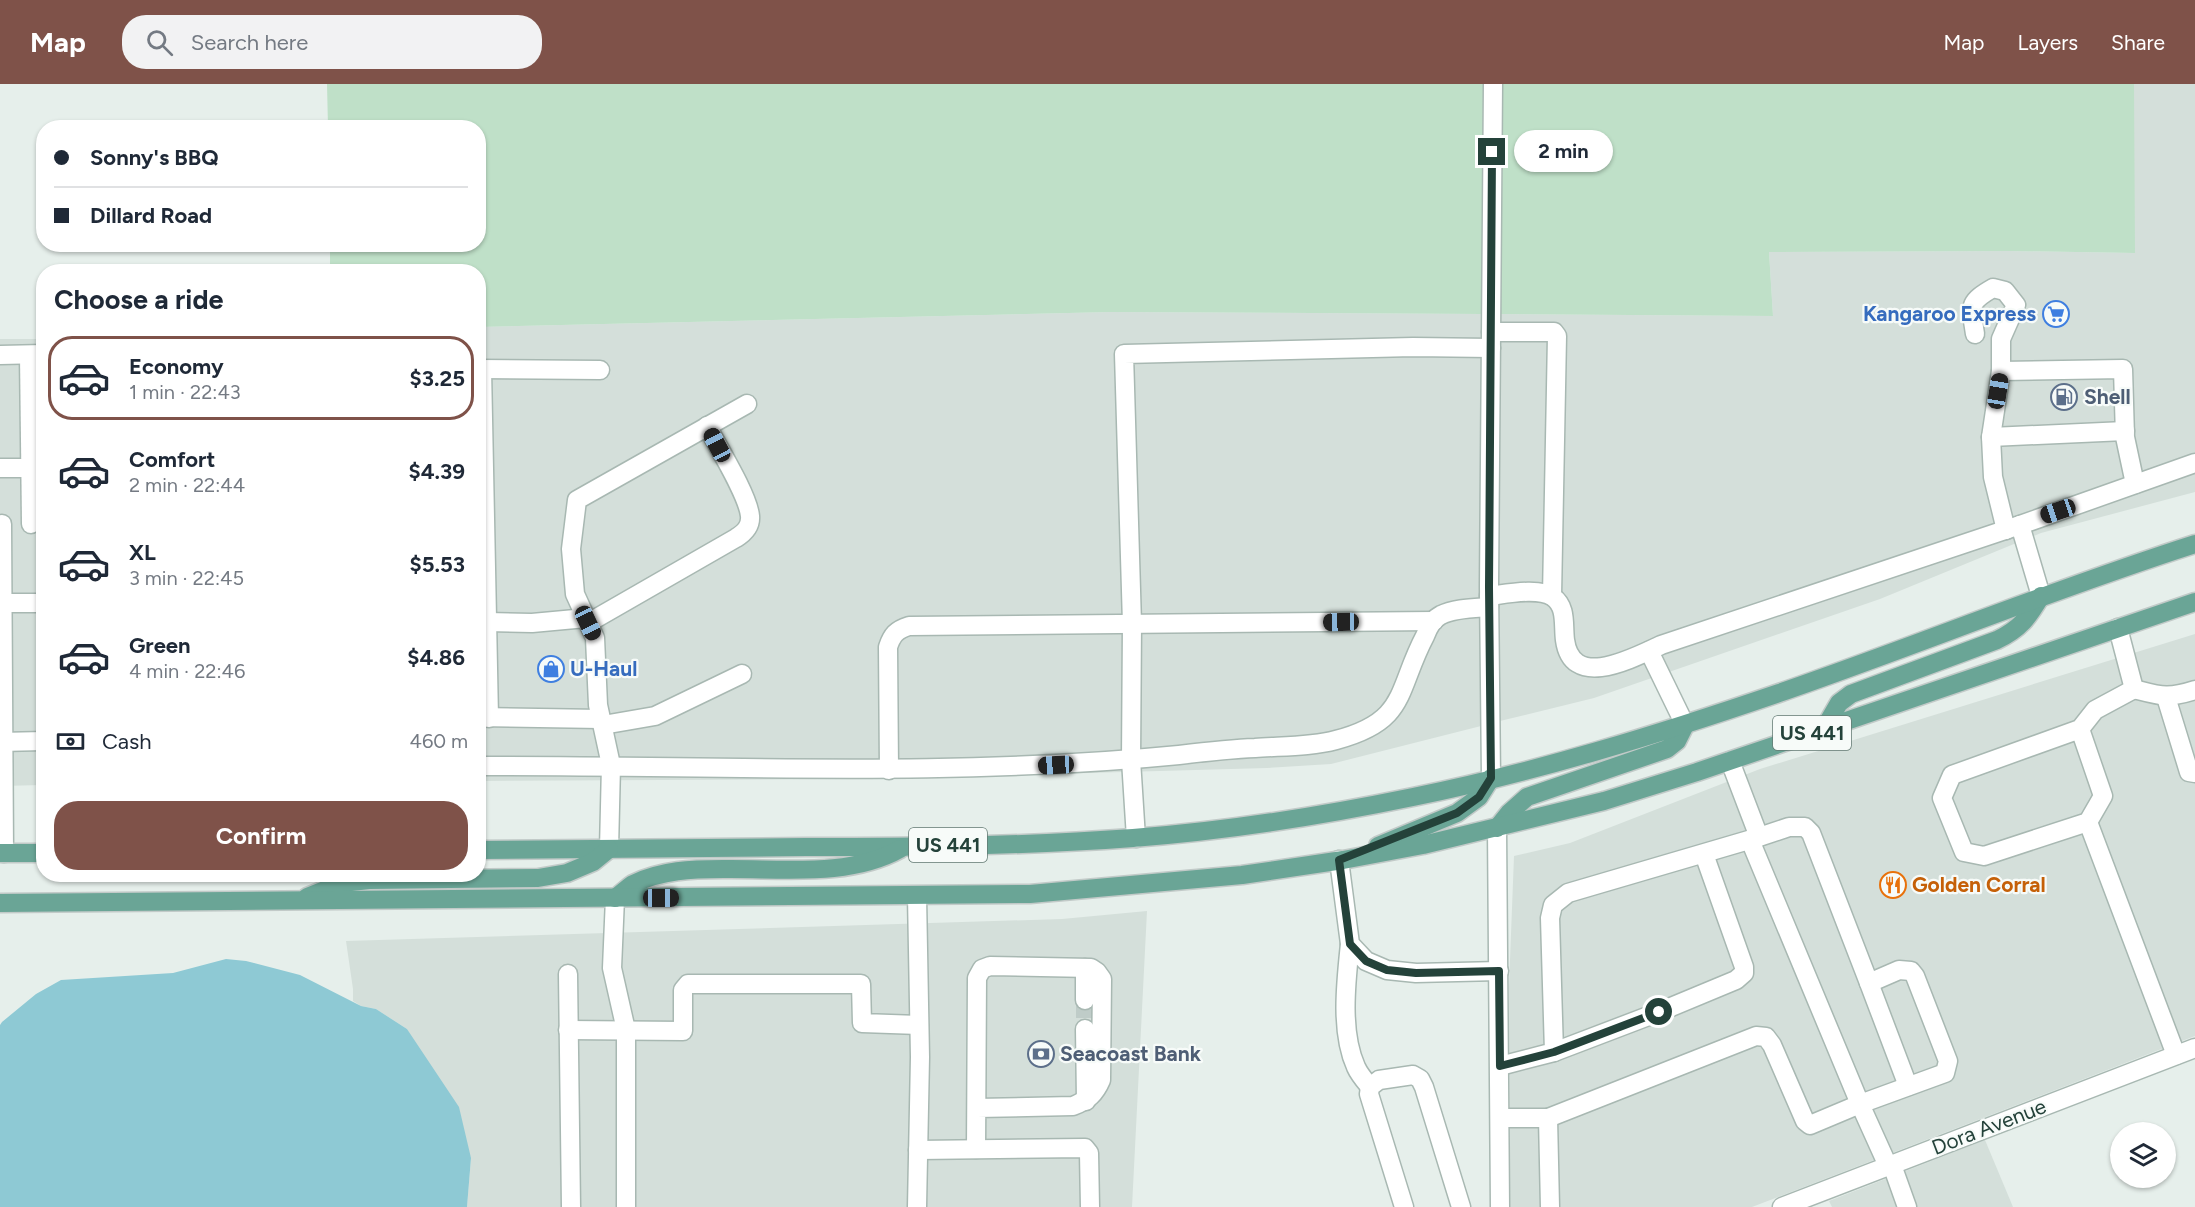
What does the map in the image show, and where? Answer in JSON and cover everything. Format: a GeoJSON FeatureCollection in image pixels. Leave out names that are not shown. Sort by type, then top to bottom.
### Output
{"type":"FeatureCollection","features":[{"type":"Feature","properties":{"kind":"main road","name":"US 441"},"geometry":{"type":"LineString","coordinates":[[486,850],[904,847],[1136,838],[1335,811],[1415,796],[1551,764],[1685,725],[1780,693],[2041,596],[2195,544]]}},
{"type":"Feature","properties":{"kind":"main road"},"geometry":{"type":"LineString","coordinates":[[1824,729],[1839,703],[1851,694],[1997,640],[2015,631],[2033,610],[2041,596]]}},
{"type":"Feature","properties":{"kind":"main road","name":"US 441"},"geometry":{"type":"LineString","coordinates":[[0,903],[1030,894],[1242,875],[1423,845],[1604,801],[1730,761],[2195,602]]}},
{"type":"Feature","properties":{"kind":"main road"},"geometry":{"type":"LineString","coordinates":[[1497,828],[1509,813],[1527,797],[1667,748],[1677,741],[1685,725]]}},
{"type":"Feature","properties":{"kind":"main road"},"geometry":{"type":"LineString","coordinates":[[1341,860],[1457,813],[1479,797],[1491,778]]}},
{"type":"Feature","properties":{"kind":"main road"},"geometry":{"type":"LineString","coordinates":[[615,898],[632,885],[658,874],[685,869],[838,868],[863,864],[887,856],[904,847]]}},
{"type":"Feature","properties":{"kind":"main road"},"geometry":{"type":"LineString","coordinates":[[486,879],[538,878],[567,873],[593,862],[609,849]]}},
{"type":"Feature","properties":{"kind":"main road"},"geometry":{"type":"LineString","coordinates":[[2,853],[36,853]]}},
{"type":"Feature","properties":{"kind":"main road"},"geometry":{"type":"LineString","coordinates":[[300,901],[319,891],[351,882]]}},
{"type":"Feature","properties":{"kind":"street"},"geometry":{"type":"LineString","coordinates":[[1491,778],[1489,602],[1493,84]]}},
{"type":"Feature","properties":{"kind":"street"},"geometry":{"type":"LineString","coordinates":[[1975,334],[1971,306],[1977,297],[1994,288],[2005,291],[2016,305],[2001,339],[2001,371],[1991,438],[1993,477],[2041,596]]}},
{"type":"Feature","properties":{"kind":"street"},"geometry":{"type":"LineString","coordinates":[[1136,838],[1131,760],[1132,624],[1124,354],[1401,347],[1491,340],[1554,332],[1557,336],[1552,596]]}},
{"type":"Feature","properties":{"kind":"street"},"geometry":{"type":"LineString","coordinates":[[0,355],[36,355]]}},
{"type":"Feature","properties":{"kind":"street"},"geometry":{"type":"LineString","coordinates":[[486,369],[600,370]]}},
{"type":"Feature","properties":{"kind":"street"},"geometry":{"type":"LineString","coordinates":[[2001,371],[2123,369],[2125,430],[2135,484]]}},
{"type":"Feature","properties":{"kind":"street"},"geometry":{"type":"LineString","coordinates":[[609,849],[611,765],[598,705],[595,638],[575,594],[571,549],[577,500],[747,404]]}},
{"type":"Feature","properties":{"kind":"street"},"geometry":{"type":"LineString","coordinates":[[487,622],[521,624],[587,621],[745,533],[750,516],[746,500],[707,426]]}},
{"type":"Feature","properties":{"kind":"street"},"geometry":{"type":"LineString","coordinates":[[1991,438],[2125,430]]}},
{"type":"Feature","properties":{"kind":"street"},"geometry":{"type":"LineString","coordinates":[[486,766],[611,765],[889,770],[1000,767],[1131,760],[1336,740],[1369,728],[1382,721],[1391,712],[1406,684],[1418,649],[1434,621],[1444,613],[1489,602],[1517,592],[1542,592],[1552,596],[1559,603],[1564,618],[1565,641],[1569,654],[1583,668],[1595,668],[1620,663],[1649,651],[2195,463]]}},
{"type":"Feature","properties":{"kind":"street"},"geometry":{"type":"LineString","coordinates":[[0,468],[36,468]]}},
{"type":"Feature","properties":{"kind":"street"},"geometry":{"type":"LineString","coordinates":[[2,853],[1,524],[36,524]]}},
{"type":"Feature","properties":{"kind":"street"},"geometry":{"type":"LineString","coordinates":[[2,603],[36,603]]}},
{"type":"Feature","properties":{"kind":"street"},"geometry":{"type":"LineString","coordinates":[[486,611],[486,654]]}},
{"type":"Feature","properties":{"kind":"street"},"geometry":{"type":"LineString","coordinates":[[889,770],[888,647],[892,635],[900,628],[909,626],[1434,621]]}},
{"type":"Feature","properties":{"kind":"street"},"geometry":{"type":"LineString","coordinates":[[2118,628],[2134,688]]}},
{"type":"Feature","properties":{"kind":"street"},"geometry":{"type":"LineString","coordinates":[[1649,651],[1685,725]]}},
{"type":"Feature","properties":{"kind":"street"},"geometry":{"type":"LineString","coordinates":[[486,718],[602,722],[655,716],[742,674]]}},
{"type":"Feature","properties":{"kind":"street"},"geometry":{"type":"LineString","coordinates":[[2080,729],[2103,796],[2088,822],[1984,856],[1964,852],[1941,798],[1952,775],[2080,729],[2095,710],[2134,688],[2166,697],[2174,697],[2195,690]]}},
{"type":"Feature","properties":{"kind":"street"},"geometry":{"type":"LineString","coordinates":[[2166,697],[2189,772],[2195,774]]}},
{"type":"Feature","properties":{"kind":"street"},"geometry":{"type":"LineString","coordinates":[[2,742],[36,741]]}},
{"type":"Feature","properties":{"kind":"street"},"geometry":{"type":"LineString","coordinates":[[1730,761],[1755,839],[1860,1104],[1890,1165],[1907,1207]]}},
{"type":"Feature","properties":{"kind":"street"},"geometry":{"type":"LineString","coordinates":[[2088,822],[2176,1055]]}},
{"type":"Feature","properties":{"kind":"street"},"geometry":{"type":"LineString","coordinates":[[1554,1052],[1550,918],[1553,905],[1568,893],[1790,827],[1804,827],[1811,833],[1908,1086]]}},
{"type":"Feature","properties":{"kind":"street"},"geometry":{"type":"LineString","coordinates":[[1497,828],[1500,1207]]}},
{"type":"Feature","properties":{"kind":"street"},"geometry":{"type":"LineString","coordinates":[[1500,1066],[1554,1052],[1659,1012],[1736,980],[1744,973],[1744,967],[1704,854]]}},
{"type":"Feature","properties":{"kind":"street"},"geometry":{"type":"LineString","coordinates":[[1341,860],[1350,944],[1346,1022],[1356,1068],[1370,1087]]}},
{"type":"Feature","properties":{"kind":"street"},"geometry":{"type":"LineString","coordinates":[[917,896],[919,1025],[917,1207]]}},
{"type":"Feature","properties":{"kind":"street"},"geometry":{"type":"LineString","coordinates":[[615,898],[612,968],[626,1030],[626,1207]]}},
{"type":"Feature","properties":{"kind":"street"},"geometry":{"type":"LineString","coordinates":[[1350,944],[1366,961],[1387,970],[1416,973],[1499,971]]}},
{"type":"Feature","properties":{"kind":"street"},"geometry":{"type":"LineString","coordinates":[[976,1149],[977,978],[982,969],[990,966],[1091,968],[1097,972],[1102,979],[1101,1080],[1096,1092],[1086,1101],[1073,1106],[977,1108]]}},
{"type":"Feature","properties":{"kind":"street"},"geometry":{"type":"LineString","coordinates":[[1085,968],[1085,1000]]}},
{"type":"Feature","properties":{"kind":"street"},"geometry":{"type":"LineString","coordinates":[[1500,1118],[1548,1118],[1756,1036],[1766,1037],[1772,1045],[1804,1121],[1810,1125],[1945,1073],[1948,1060],[1911,971],[1899,970],[1869,983]]}},
{"type":"Feature","properties":{"kind":"street"},"geometry":{"type":"LineString","coordinates":[[568,974],[571,1207]]}},
{"type":"Feature","properties":{"kind":"street"},"geometry":{"type":"LineString","coordinates":[[568,1030],[683,1031],[683,990],[688,984],[861,984],[862,1023],[919,1025]]}},
{"type":"Feature","properties":{"kind":"street"},"geometry":{"type":"LineString","coordinates":[[1085,1029],[1086,1101]]}},
{"type":"Feature","properties":{"kind":"street","name":"Dora Avenue"},"geometry":{"type":"LineString","coordinates":[[1782,1207],[2195,1048]]}},
{"type":"Feature","properties":{"kind":"street"},"geometry":{"type":"LineString","coordinates":[[1404,1207],[1369,1094],[1370,1087],[1379,1080],[1413,1076],[1420,1079],[1424,1087],[1461,1207]]}},
{"type":"Feature","properties":{"kind":"street"},"geometry":{"type":"LineString","coordinates":[[1548,1118],[1550,1207]]}},
{"type":"Feature","properties":{"kind":"street"},"geometry":{"type":"LineString","coordinates":[[918,1150],[1085,1148],[1089,1153],[1090,1207]]}},
{"type":"Feature","properties":{"kind":"shaded area"},"geometry":{"type":"Polygon","coordinates":[[[2134,84],[2195,84],[2195,492],[2041,533],[1880,599],[1594,698],[1500,721],[1501,314],[1773,316],[1769,252],[2134,253],[2134,84]]]}},
{"type":"Feature","properties":{"kind":"shaded area"},"geometry":{"type":"Polygon","coordinates":[[[1110,312],[1482,314],[1479,587],[1481,726],[1331,764],[1267,768],[879,779],[486,781],[486,327],[1110,312]]]}},
{"type":"Feature","properties":{"kind":"shaded area"},"geometry":{"type":"Polygon","coordinates":[[[0,339],[36,339],[36,785],[0,786],[0,339]]]}},
{"type":"Feature","properties":{"kind":"shaded area"},"geometry":{"type":"Polygon","coordinates":[[[2195,634],[2195,1036],[1752,1207],[1510,1207],[1509,986],[1514,856],[1570,843],[1760,769],[2195,634]]]}},
{"type":"Feature","properties":{"kind":"shaded area"},"geometry":{"type":"Polygon","coordinates":[[[1147,911],[1132,1207],[467,1207],[471,1158],[407,1029],[376,1009],[361,1006],[353,1001],[346,941],[1062,919],[1147,911]]]}},
{"type":"Feature","properties":{"kind":"shaded area"},"geometry":{"type":"Polygon","coordinates":[[[1985,1140],[2013,1207],[1832,1207],[1829,1201],[1985,1140]]]}},
{"type":"Feature","properties":{"kind":"green space"},"geometry":{"type":"Polygon","coordinates":[[[327,84],[1483,84],[1482,314],[1110,312],[486,327],[486,264],[330,264],[330,252],[486,252],[486,120],[328,120],[327,84]]]}},
{"type":"Feature","properties":{"kind":"green space"},"geometry":{"type":"Polygon","coordinates":[[[1503,84],[2134,84],[2135,253],[1769,252],[1773,316],[1501,314],[1503,84]]]}},
{"type":"Feature","properties":{"kind":"water"},"geometry":{"type":"Polygon","coordinates":[[[226,959],[246,961],[300,975],[361,1006],[376,1009],[407,1029],[459,1107],[471,1158],[467,1207],[0,1207],[0,1025],[2,1022],[36,994],[61,980],[173,973],[226,959]]]}},
{"type":"Feature","properties":{"kind":"tunnel"},"geometry":{"type":"LineString","coordinates":[[1085,1000],[1085,1029]]}},
{"type":"Feature","properties":{"kind":"place","name":"Kangaroo Express"},"geometry":{"type":"Point","coordinates":[2056,314]}},
{"type":"Feature","properties":{"kind":"place","name":"Shell"},"geometry":{"type":"Point","coordinates":[2064,397]}},
{"type":"Feature","properties":{"kind":"place","name":"U-Haul"},"geometry":{"type":"Point","coordinates":[551,669]}},
{"type":"Feature","properties":{"kind":"place","name":"Golden Corral"},"geometry":{"type":"Point","coordinates":[1893,885]}},
{"type":"Feature","properties":{"kind":"place","name":"Seacoast Bank"},"geometry":{"type":"Point","coordinates":[1041,1054]}},
{"type":"Feature","properties":{"kind":"route"},"geometry":{"type":"LineString","coordinates":[[1492,152],[1489,587],[1491,778],[1479,797],[1457,813],[1339,860],[1350,944],[1366,961],[1387,970],[1416,973],[1499,971],[1500,1066],[1554,1052],[1659,1012]]}}]}
